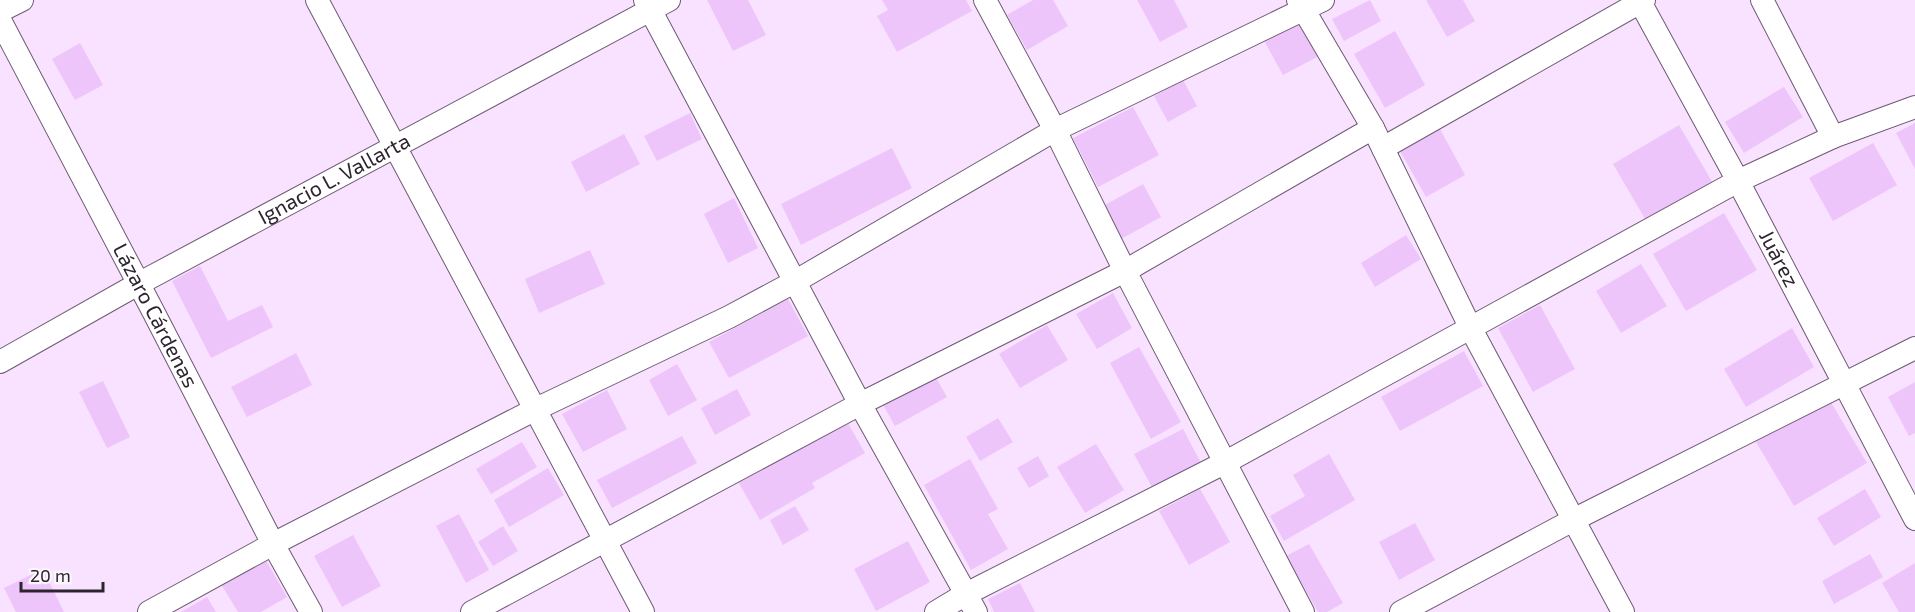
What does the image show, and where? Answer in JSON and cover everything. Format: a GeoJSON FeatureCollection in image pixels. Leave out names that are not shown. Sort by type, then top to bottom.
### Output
{"type":"FeatureCollection","features":[{"type":"Feature","properties":{"kind":"street"},"geometry":{"type":"LineString","coordinates":[[0,11],[22,0]]}},
{"type":"Feature","properties":{"kind":"street"},"geometry":{"type":"LineString","coordinates":[[316,0],[643,612]]}},
{"type":"Feature","properties":{"kind":"street"},"geometry":{"type":"LineString","coordinates":[[985,0],[1055,130],[1125,271],[1304,612]]}},
{"type":"Feature","properties":{"kind":"street"},"geometry":{"type":"LineString","coordinates":[[1762,0],[1833,136]]}},
{"type":"Feature","properties":{"kind":"street"},"geometry":{"type":"LineString","coordinates":[[472,612],[860,404],[1125,271],[1641,1]]}},
{"type":"Feature","properties":{"kind":"street","name":"Juárez"},"geometry":{"type":"LineString","coordinates":[[1641,1],[1915,519]]}},
{"type":"Feature","properties":{"kind":"street"},"geometry":{"type":"LineString","coordinates":[[655,3],[860,404],[971,603]]}},
{"type":"Feature","properties":{"kind":"street","name":"Ignacio L. Vallarta"},"geometry":{"type":"LineString","coordinates":[[0,362],[138,284],[655,3]]}},
{"type":"Feature","properties":{"kind":"street"},"geometry":{"type":"LineString","coordinates":[[148,612],[273,544],[536,409],[729,317],[796,281],[1055,130],[1308,4],[1378,138],[1471,329],[1623,612]]}},
{"type":"Feature","properties":{"kind":"street","name":"Lázaro Cárdenas"},"geometry":{"type":"LineString","coordinates":[[0,20],[273,544],[311,612]]}},
{"type":"Feature","properties":{"kind":"street"},"geometry":{"type":"LineString","coordinates":[[936,612],[971,603],[1738,181],[1833,136],[1915,107]]}},
{"type":"Feature","properties":{"kind":"street"},"geometry":{"type":"LineString","coordinates":[[1401,612],[1575,519],[1915,348]]}},
{"type":"Feature","properties":{"kind":"building"},"geometry":{"type":"Polygon","coordinates":[[[707,0],[748,0],[766,35],[733,51],[707,0]]]}},
{"type":"Feature","properties":{"kind":"building"},"geometry":{"type":"Polygon","coordinates":[[[882,0],[966,0],[972,11],[897,52],[877,16],[888,10],[882,0]]]}},
{"type":"Feature","properties":{"kind":"building"},"geometry":{"type":"Polygon","coordinates":[[[1033,0],[1053,0],[1068,26],[1027,50],[1007,15],[1033,0]]]}},
{"type":"Feature","properties":{"kind":"building"},"geometry":{"type":"Polygon","coordinates":[[[1137,0],[1174,0],[1188,27],[1160,42],[1137,0]]]}},
{"type":"Feature","properties":{"kind":"building"},"geometry":{"type":"Polygon","coordinates":[[[1370,0],[1381,21],[1344,41],[1332,19],[1370,0]]]}},
{"type":"Feature","properties":{"kind":"building"},"geometry":{"type":"Polygon","coordinates":[[[1426,0],[1463,0],[1475,21],[1447,37],[1426,0]]]}},
{"type":"Feature","properties":{"kind":"building"},"geometry":{"type":"Polygon","coordinates":[[[1300,16],[1321,55],[1283,75],[1262,37],[1300,16]]]}},
{"type":"Feature","properties":{"kind":"building"},"geometry":{"type":"Polygon","coordinates":[[[1395,31],[1425,85],[1385,108],[1354,54],[1395,31]]]}},
{"type":"Feature","properties":{"kind":"building"},"geometry":{"type":"Polygon","coordinates":[[[80,43],[103,85],[75,100],[52,59],[80,43]]]}},
{"type":"Feature","properties":{"kind":"building"},"geometry":{"type":"Polygon","coordinates":[[[1183,80],[1197,106],[1168,122],[1154,96],[1183,80]]]}},
{"type":"Feature","properties":{"kind":"building"},"geometry":{"type":"Polygon","coordinates":[[[1784,87],[1803,117],[1744,153],[1725,122],[1784,87]]]}},
{"type":"Feature","properties":{"kind":"building"},"geometry":{"type":"Polygon","coordinates":[[[1133,107],[1159,155],[1098,187],[1073,138],[1133,107]]]}},
{"type":"Feature","properties":{"kind":"building"},"geometry":{"type":"Polygon","coordinates":[[[690,113],[702,139],[657,161],[644,136],[690,113]]]}},
{"type":"Feature","properties":{"kind":"building"},"geometry":{"type":"Polygon","coordinates":[[[1915,123],[1915,169],[1896,133],[1915,123]]]}},
{"type":"Feature","properties":{"kind":"building"},"geometry":{"type":"Polygon","coordinates":[[[1679,125],[1714,185],[1648,224],[1613,164],[1679,125]]]}},
{"type":"Feature","properties":{"kind":"building"},"geometry":{"type":"Polygon","coordinates":[[[1440,129],[1465,175],[1426,197],[1400,151],[1440,129]]]}},
{"type":"Feature","properties":{"kind":"building"},"geometry":{"type":"Polygon","coordinates":[[[624,134],[640,164],[586,192],[571,162],[624,134]]]}},
{"type":"Feature","properties":{"kind":"building"},"geometry":{"type":"Polygon","coordinates":[[[1873,143],[1897,185],[1833,221],[1809,178],[1873,143]]]}},
{"type":"Feature","properties":{"kind":"building"},"geometry":{"type":"Polygon","coordinates":[[[892,148],[912,188],[801,245],[781,204],[892,148]]]}},
{"type":"Feature","properties":{"kind":"building"},"geometry":{"type":"Polygon","coordinates":[[[1143,184],[1161,217],[1121,239],[1103,206],[1143,184]]]}},
{"type":"Feature","properties":{"kind":"building"},"geometry":{"type":"Polygon","coordinates":[[[734,198],[758,248],[728,263],[704,214],[734,198]]]}},
{"type":"Feature","properties":{"kind":"building"},"geometry":{"type":"Polygon","coordinates":[[[1724,213],[1757,270],[1686,311],[1653,254],[1724,213]]]}},
{"type":"Feature","properties":{"kind":"building"},"geometry":{"type":"Polygon","coordinates":[[[1406,235],[1421,259],[1375,287],[1361,263],[1406,235]]]}},
{"type":"Feature","properties":{"kind":"building"},"geometry":{"type":"Polygon","coordinates":[[[590,250],[605,284],[539,313],[525,279],[590,250]]]}},
{"type":"Feature","properties":{"kind":"building"},"geometry":{"type":"Polygon","coordinates":[[[1641,264],[1667,306],[1621,333],[1596,291],[1641,264]]]}},
{"type":"Feature","properties":{"kind":"building"},"geometry":{"type":"Polygon","coordinates":[[[200,266],[228,321],[262,305],[273,327],[211,358],[172,281],[200,266]]]}},
{"type":"Feature","properties":{"kind":"building"},"geometry":{"type":"Polygon","coordinates":[[[1113,293],[1132,328],[1097,349],[1076,314],[1113,293]]]}},
{"type":"Feature","properties":{"kind":"building"},"geometry":{"type":"Polygon","coordinates":[[[788,299],[808,336],[729,378],[709,342],[788,299]]]}},
{"type":"Feature","properties":{"kind":"building"},"geometry":{"type":"Polygon","coordinates":[[[1540,305],[1575,369],[1533,392],[1498,328],[1540,305]]]}},
{"type":"Feature","properties":{"kind":"building"},"geometry":{"type":"Polygon","coordinates":[[[1047,325],[1068,360],[1020,388],[999,354],[1047,325]]]}},
{"type":"Feature","properties":{"kind":"building"},"geometry":{"type":"Polygon","coordinates":[[[1792,328],[1814,367],[1746,407],[1724,369],[1792,328]]]}},
{"type":"Feature","properties":{"kind":"building"},"geometry":{"type":"Polygon","coordinates":[[[1139,347],[1181,422],[1151,439],[1110,363],[1139,347]]]}},
{"type":"Feature","properties":{"kind":"building"},"geometry":{"type":"Polygon","coordinates":[[[1464,351],[1483,386],[1400,431],[1381,397],[1464,351]]]}},
{"type":"Feature","properties":{"kind":"building"},"geometry":{"type":"Polygon","coordinates":[[[296,353],[312,385],[247,417],[231,387],[296,353]]]}},
{"type":"Feature","properties":{"kind":"building"},"geometry":{"type":"Polygon","coordinates":[[[677,364],[697,400],[668,416],[649,380],[677,364]]]}},
{"type":"Feature","properties":{"kind":"building"},"geometry":{"type":"Polygon","coordinates":[[[934,374],[947,397],[895,426],[882,403],[934,374]]]}},
{"type":"Feature","properties":{"kind":"building"},"geometry":{"type":"Polygon","coordinates":[[[103,381],[130,437],[107,448],[79,392],[103,381]]]}},
{"type":"Feature","properties":{"kind":"building"},"geometry":{"type":"Polygon","coordinates":[[[1915,382],[1915,433],[1909,436],[1888,397],[1915,382]]]}},
{"type":"Feature","properties":{"kind":"building"},"geometry":{"type":"Polygon","coordinates":[[[737,389],[751,415],[715,435],[701,408],[737,389]]]}},
{"type":"Feature","properties":{"kind":"building"},"geometry":{"type":"Polygon","coordinates":[[[607,390],[627,429],[583,452],[562,414],[607,390]]]}},
{"type":"Feature","properties":{"kind":"building"},"geometry":{"type":"Polygon","coordinates":[[[1826,394],[1867,463],[1794,506],[1753,437],[1826,394]]]}},
{"type":"Feature","properties":{"kind":"building"},"geometry":{"type":"Polygon","coordinates":[[[845,418],[865,453],[812,483],[815,488],[760,520],[737,480],[845,418]]]}},
{"type":"Feature","properties":{"kind":"building"},"geometry":{"type":"Polygon","coordinates":[[[998,418],[1013,442],[980,461],[966,437],[998,418]]]}},
{"type":"Feature","properties":{"kind":"building"},"geometry":{"type":"Polygon","coordinates":[[[1183,429],[1201,463],[1153,489],[1134,454],[1183,429]]]}},
{"type":"Feature","properties":{"kind":"building"},"geometry":{"type":"Polygon","coordinates":[[[682,436],[697,463],[612,508],[597,480],[682,436]]]}},
{"type":"Feature","properties":{"kind":"building"},"geometry":{"type":"Polygon","coordinates":[[[522,442],[537,467],[491,494],[476,469],[522,442]]]}},
{"type":"Feature","properties":{"kind":"building"},"geometry":{"type":"Polygon","coordinates":[[[1096,444],[1124,490],[1085,513],[1057,467],[1096,444]]]}},
{"type":"Feature","properties":{"kind":"building"},"geometry":{"type":"Polygon","coordinates":[[[1329,454],[1355,500],[1284,541],[1270,516],[1305,496],[1293,475],[1329,454]]]}},
{"type":"Feature","properties":{"kind":"building"},"geometry":{"type":"Polygon","coordinates":[[[1038,456],[1049,476],[1029,488],[1017,468],[1038,456]]]}},
{"type":"Feature","properties":{"kind":"building"},"geometry":{"type":"Polygon","coordinates":[[[970,459],[998,509],[988,514],[1008,549],[971,570],[924,485],[970,459]]]}},
{"type":"Feature","properties":{"kind":"building"},"geometry":{"type":"Polygon","coordinates":[[[548,468],[564,495],[509,527],[494,500],[548,468]]]}},
{"type":"Feature","properties":{"kind":"building"},"geometry":{"type":"Polygon","coordinates":[[[1200,489],[1230,542],[1189,565],[1159,511],[1200,489]]]}},
{"type":"Feature","properties":{"kind":"building"},"geometry":{"type":"Polygon","coordinates":[[[1865,489],[1881,517],[1834,546],[1817,518],[1865,489]]]}},
{"type":"Feature","properties":{"kind":"building"},"geometry":{"type":"Polygon","coordinates":[[[795,506],[809,530],[783,545],[770,520],[795,506]]]}},
{"type":"Feature","properties":{"kind":"building"},"geometry":{"type":"Polygon","coordinates":[[[459,514],[489,570],[466,583],[436,526],[459,514]]]}},
{"type":"Feature","properties":{"kind":"building"},"geometry":{"type":"Polygon","coordinates":[[[1415,523],[1435,560],[1399,580],[1379,542],[1415,523]]]}},
{"type":"Feature","properties":{"kind":"building"},"geometry":{"type":"Polygon","coordinates":[[[503,526],[518,551],[493,566],[478,542],[503,526]]]}},
{"type":"Feature","properties":{"kind":"building"},"geometry":{"type":"Polygon","coordinates":[[[353,535],[381,586],[342,607],[314,556],[353,535]]]}},
{"type":"Feature","properties":{"kind":"building"},"geometry":{"type":"Polygon","coordinates":[[[908,541],[930,582],[876,611],[854,569],[908,541]]]}},
{"type":"Feature","properties":{"kind":"building"},"geometry":{"type":"Polygon","coordinates":[[[1309,544],[1343,603],[1327,612],[1318,612],[1286,556],[1309,544]]]}},
{"type":"Feature","properties":{"kind":"building"},"geometry":{"type":"Polygon","coordinates":[[[1870,554],[1883,577],[1834,604],[1822,581],[1870,554]]]}},
{"type":"Feature","properties":{"kind":"building"},"geometry":{"type":"Polygon","coordinates":[[[263,555],[287,597],[261,612],[238,612],[219,581],[263,555]]]}},
{"type":"Feature","properties":{"kind":"building"},"geometry":{"type":"Polygon","coordinates":[[[1915,563],[1915,612],[1899,612],[1882,583],[1915,563]]]}},
{"type":"Feature","properties":{"kind":"building"},"geometry":{"type":"Polygon","coordinates":[[[43,569],[64,612],[16,612],[4,588],[43,569]]]}},
{"type":"Feature","properties":{"kind":"building"},"geometry":{"type":"Polygon","coordinates":[[[1020,583],[1035,612],[994,612],[988,599],[1020,583]]]}},
{"type":"Feature","properties":{"kind":"building"},"geometry":{"type":"Polygon","coordinates":[[[207,597],[216,612],[181,612],[207,597]]]}}]}
